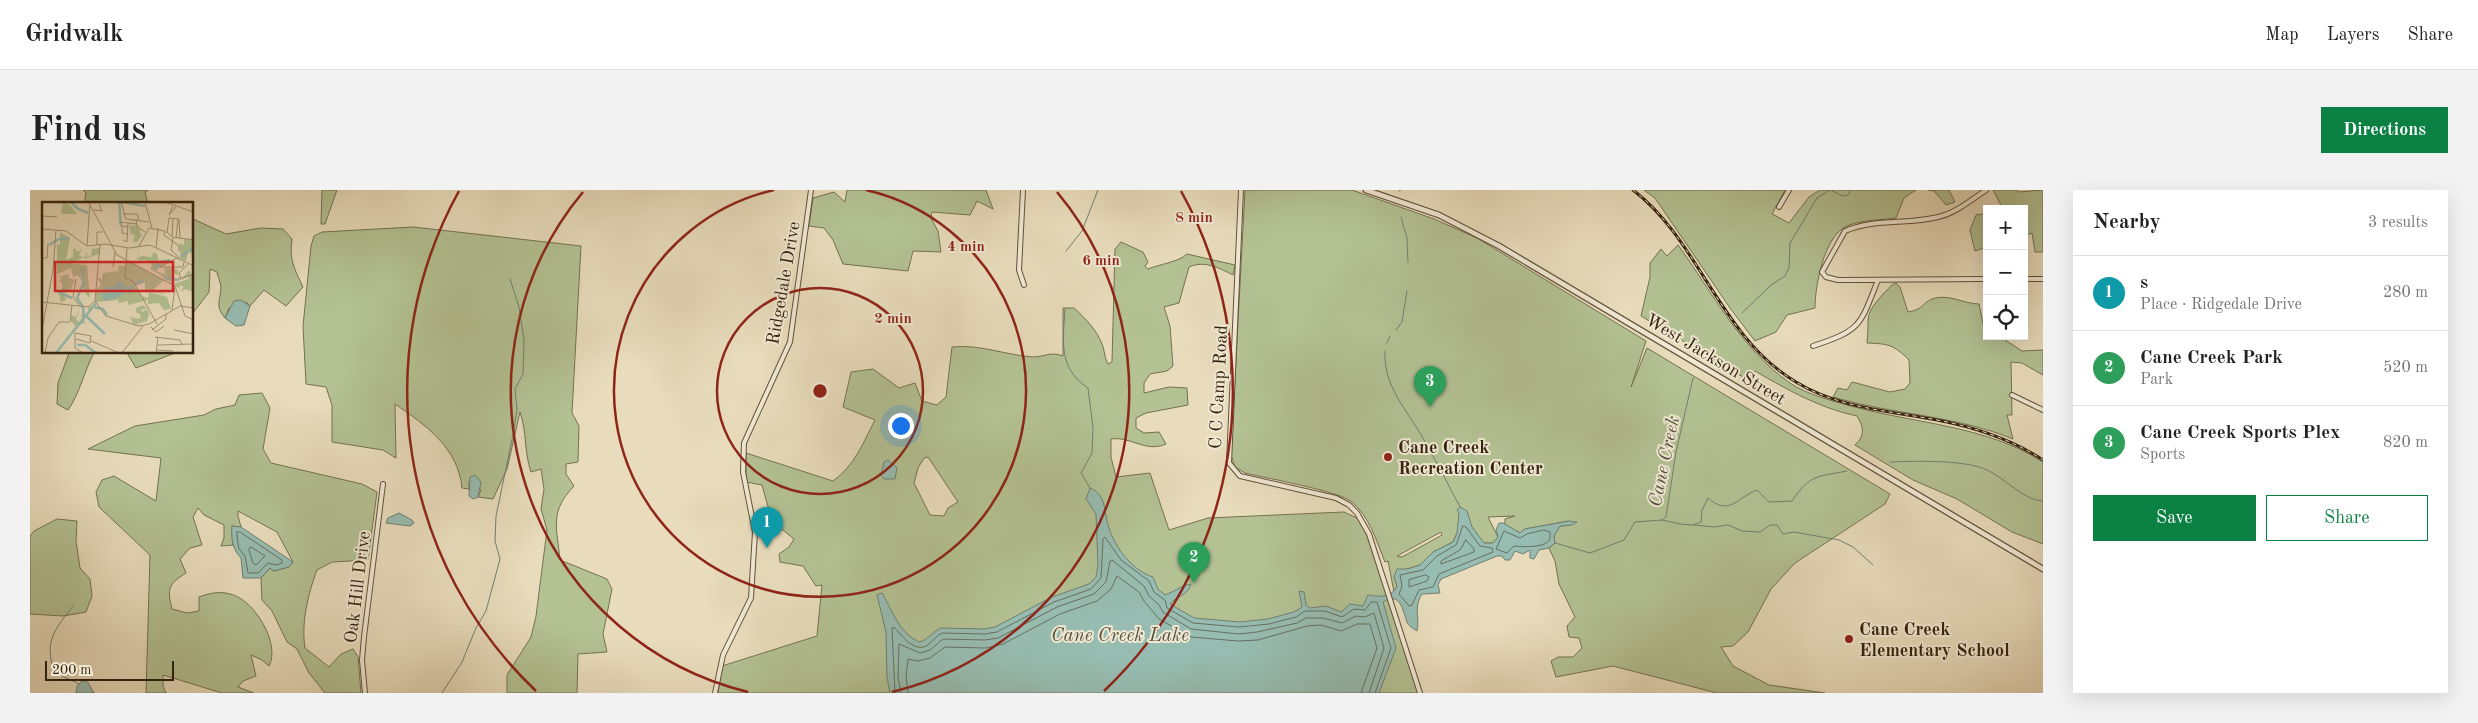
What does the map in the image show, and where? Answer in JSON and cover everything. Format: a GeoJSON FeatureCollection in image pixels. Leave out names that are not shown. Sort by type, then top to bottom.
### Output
{"type":"FeatureCollection","features":[{"type":"Feature","properties":{"kind":"street","name":"Ridgedale Drive"},"geometry":{"type":"LineString","coordinates":[[715,693],[723,655],[751,598],[755,532],[743,472],[744,443],[790,342],[811,190]]}},
{"type":"Feature","properties":{"kind":"street"},"geometry":{"type":"LineString","coordinates":[[1023,190],[1018,270],[1024,285]]}},
{"type":"Feature","properties":{"kind":"street","name":"C C Camp Road"},"geometry":{"type":"LineString","coordinates":[[1241,190],[1229,463],[1240,476],[1336,498],[1349,505],[1357,513],[1369,534],[1420,693]]}},
{"type":"Feature","properties":{"kind":"street","name":"West Jackson Street"},"geometry":{"type":"LineString","coordinates":[[1366,190],[1439,215],[1499,246],[2043,569]]}},
{"type":"Feature","properties":{"kind":"street"},"geometry":{"type":"LineString","coordinates":[[1779,207],[1788,190]]}},
{"type":"Feature","properties":{"kind":"street"},"geometry":{"type":"LineString","coordinates":[[1983,279],[1838,280],[1826,277],[1822,272],[1845,230],[1876,223],[1938,217],[1952,212],[1986,190]]}},
{"type":"Feature","properties":{"kind":"street"},"geometry":{"type":"LineString","coordinates":[[2028,279],[2043,279]]}},
{"type":"Feature","properties":{"kind":"street"},"geometry":{"type":"LineString","coordinates":[[1814,346],[1855,328],[1862,319],[1878,280]]}},
{"type":"Feature","properties":{"kind":"street"},"geometry":{"type":"LineString","coordinates":[[2012,395],[2043,410]]}},
{"type":"Feature","properties":{"kind":"street","name":"Oak Hill Drive"},"geometry":{"type":"LineString","coordinates":[[365,693],[362,660],[383,484]]}},
{"type":"Feature","properties":{"kind":"green space"},"geometry":{"type":"Polygon","coordinates":[[[83,190],[148,190],[145,192],[148,202],[84,202],[86,193],[83,190]]]}},
{"type":"Feature","properties":{"kind":"green space"},"geometry":{"type":"Polygon","coordinates":[[[322,190],[337,190],[325,224],[321,224],[322,190]]]}},
{"type":"Feature","properties":{"kind":"green space"},"geometry":{"type":"Polygon","coordinates":[[[847,190],[986,190],[993,209],[977,201],[970,215],[932,212],[931,218],[938,231],[941,252],[913,251],[908,271],[843,264],[833,240],[824,228],[809,226],[813,198],[834,192],[845,202],[847,190]]]}},
{"type":"Feature","properties":{"kind":"green space"},"geometry":{"type":"Polygon","coordinates":[[[1245,190],[1352,190],[1434,219],[1477,238],[1646,341],[1631,387],[1647,348],[1890,494],[1885,504],[1795,563],[1771,589],[1748,632],[1733,646],[1721,647],[1733,666],[1769,685],[1825,693],[1717,693],[1613,666],[1556,677],[1551,661],[1558,657],[1573,657],[1582,648],[1579,638],[1569,637],[1567,626],[1575,617],[1559,584],[1555,561],[1549,548],[1555,543],[1554,536],[1560,526],[1571,525],[1569,521],[1525,529],[1520,533],[1505,525],[1505,519],[1515,516],[1488,517],[1498,537],[1493,543],[1483,543],[1472,527],[1457,533],[1453,542],[1433,552],[1420,565],[1407,569],[1394,577],[1397,586],[1394,592],[1388,561],[1385,562],[1368,522],[1352,502],[1318,489],[1245,473],[1235,467],[1231,455],[1245,190]],[[1441,532],[1397,556],[1402,557],[1442,535],[1441,532]]]}},
{"type":"Feature","properties":{"kind":"green space"},"geometry":{"type":"Polygon","coordinates":[[[1644,190],[1785,190],[1772,214],[1789,223],[1809,197],[1820,190],[1916,190],[1904,198],[1896,218],[1858,222],[1839,231],[1832,240],[1822,262],[1815,308],[1787,315],[1776,332],[1755,341],[1730,308],[1655,198],[1644,190]]]}},
{"type":"Feature","properties":{"kind":"green space"},"geometry":{"type":"Polygon","coordinates":[[[1928,190],[1949,190],[1955,202],[1946,205],[1934,191],[1928,190]]]}},
{"type":"Feature","properties":{"kind":"green space"},"geometry":{"type":"Polygon","coordinates":[[[1993,190],[2017,190],[2019,192],[2043,190],[2043,252],[2035,252],[2032,233],[2028,234],[2028,205],[2001,205],[1993,190]]]}},
{"type":"Feature","properties":{"kind":"green space"},"geometry":{"type":"Polygon","coordinates":[[[1983,214],[1983,248],[1975,251],[1970,230],[1976,215],[1983,214]]]}},
{"type":"Feature","properties":{"kind":"green space"},"geometry":{"type":"Polygon","coordinates":[[[194,219],[226,234],[261,228],[283,229],[292,239],[291,253],[293,264],[303,287],[286,306],[264,290],[250,306],[246,302],[229,308],[225,318],[219,307],[221,284],[217,272],[210,269],[209,292],[194,312],[194,219]]]}},
{"type":"Feature","properties":{"kind":"green space"},"geometry":{"type":"Polygon","coordinates":[[[413,227],[581,246],[572,413],[579,426],[578,462],[566,464],[566,474],[574,486],[561,504],[556,520],[560,560],[607,579],[612,589],[603,634],[607,652],[578,654],[577,693],[507,693],[507,675],[531,637],[536,616],[547,530],[541,509],[544,489],[541,469],[531,472],[520,412],[507,469],[493,499],[478,497],[481,490],[469,482],[469,489],[462,488],[454,461],[439,439],[395,404],[396,458],[383,450],[332,442],[332,405],[326,387],[306,384],[303,326],[311,246],[314,236],[322,232],[413,227]]]}},
{"type":"Feature","properties":{"kind":"green space"},"geometry":{"type":"Polygon","coordinates":[[[1121,242],[1143,252],[1148,262],[1145,266],[1148,269],[1174,261],[1187,254],[1235,265],[1233,275],[1201,264],[1189,267],[1179,303],[1164,307],[1170,326],[1173,366],[1167,371],[1150,374],[1144,383],[1144,393],[1169,387],[1187,388],[1188,405],[1146,413],[1136,418],[1136,428],[1144,433],[1159,432],[1166,444],[1152,447],[1125,440],[1111,439],[1111,457],[1116,477],[1150,473],[1169,530],[1208,518],[1344,512],[1359,519],[1370,541],[1419,693],[718,693],[722,666],[817,636],[822,585],[816,586],[803,566],[780,562],[779,554],[789,547],[794,539],[772,521],[762,485],[746,482],[746,453],[833,481],[853,461],[875,420],[843,407],[851,372],[873,369],[899,388],[915,383],[922,401],[937,405],[946,397],[952,347],[983,348],[1033,357],[1051,354],[1063,356],[1063,308],[1074,308],[1087,320],[1100,339],[1108,364],[1112,362],[1115,249],[1121,242]],[[928,457],[924,458],[918,468],[914,483],[930,515],[944,516],[948,508],[958,502],[928,457]]]}},
{"type":"Feature","properties":{"kind":"green space"},"geometry":{"type":"Polygon","coordinates":[[[1678,245],[1742,337],[1772,369],[1790,383],[1819,397],[1851,406],[1950,427],[1998,440],[2043,462],[2043,544],[2012,532],[1957,499],[1913,480],[1855,445],[1862,435],[1861,424],[1857,416],[1817,403],[1755,371],[1748,380],[1641,316],[1650,277],[1650,263],[1661,249],[1667,256],[1678,245]]]}},
{"type":"Feature","properties":{"kind":"green space"},"geometry":{"type":"Polygon","coordinates":[[[1896,283],[1900,287],[1908,312],[1920,308],[1928,301],[1938,297],[1979,304],[1983,324],[1983,340],[2005,340],[2022,351],[2043,350],[2043,375],[2022,363],[2011,362],[2012,415],[2007,415],[2013,439],[1969,425],[1833,397],[1838,388],[1847,390],[1852,382],[1890,392],[1905,389],[1910,383],[1909,360],[1890,346],[1867,343],[1870,311],[1891,286],[1896,283]]]}},
{"type":"Feature","properties":{"kind":"green space"},"geometry":{"type":"Polygon","coordinates":[[[69,354],[94,354],[68,410],[57,404],[58,383],[69,354]]]}},
{"type":"Feature","properties":{"kind":"green space"},"geometry":{"type":"Polygon","coordinates":[[[128,354],[172,354],[136,368],[128,354]]]}},
{"type":"Feature","properties":{"kind":"green space"},"geometry":{"type":"Polygon","coordinates":[[[262,393],[270,408],[263,449],[271,463],[362,484],[377,492],[368,560],[332,562],[317,570],[308,599],[304,629],[305,648],[329,667],[341,654],[353,649],[358,657],[361,693],[325,693],[309,673],[297,649],[287,642],[272,611],[262,600],[261,578],[270,568],[274,571],[289,567],[293,562],[277,532],[238,511],[241,527],[232,526],[233,545],[221,546],[224,538],[224,525],[204,515],[198,508],[193,517],[202,545],[190,548],[180,559],[186,573],[176,580],[170,588],[172,609],[187,613],[199,611],[199,597],[211,594],[226,593],[239,598],[248,604],[263,624],[271,646],[272,657],[269,666],[251,655],[256,676],[243,681],[238,687],[254,693],[222,693],[163,675],[163,686],[166,693],[146,693],[150,555],[99,507],[96,492],[102,480],[114,476],[156,501],[161,458],[88,449],[135,426],[204,415],[216,409],[235,405],[239,395],[262,393]]]}},
{"type":"Feature","properties":{"kind":"green space"},"geometry":{"type":"Polygon","coordinates":[[[57,519],[77,521],[76,541],[80,568],[90,579],[92,596],[86,612],[63,616],[30,614],[30,536],[34,531],[57,519]]]}},
{"type":"Feature","properties":{"kind":"water"},"geometry":{"type":"Polygon","coordinates":[[[241,300],[250,306],[244,325],[236,326],[225,318],[234,301],[241,300]]]}},
{"type":"Feature","properties":{"kind":"water"},"geometry":{"type":"Polygon","coordinates":[[[888,460],[897,468],[895,479],[884,479],[881,475],[884,462],[888,460]]]}},
{"type":"Feature","properties":{"kind":"water"},"geometry":{"type":"Polygon","coordinates":[[[475,475],[481,482],[478,497],[473,499],[469,496],[470,477],[475,475]]]}},
{"type":"Feature","properties":{"kind":"water","name":"Cane Creek Lake"},"geometry":{"type":"Polygon","coordinates":[[[1090,488],[1100,495],[1109,528],[1120,551],[1139,570],[1153,577],[1158,589],[1165,595],[1191,584],[1185,593],[1170,604],[1194,618],[1240,622],[1268,619],[1294,612],[1302,607],[1299,591],[1304,592],[1306,605],[1310,608],[1326,606],[1341,612],[1350,604],[1363,606],[1368,595],[1381,596],[1392,593],[1397,586],[1394,577],[1397,569],[1407,569],[1420,565],[1433,552],[1453,542],[1457,533],[1459,513],[1457,510],[1460,507],[1467,511],[1472,527],[1484,543],[1493,543],[1498,537],[1496,530],[1499,523],[1503,523],[1520,533],[1525,529],[1569,521],[1577,522],[1571,525],[1560,526],[1554,536],[1555,543],[1549,548],[1539,550],[1534,559],[1530,558],[1530,550],[1523,554],[1515,551],[1510,560],[1497,556],[1441,579],[1438,585],[1440,593],[1422,594],[1419,599],[1417,631],[1407,623],[1399,602],[1388,599],[1383,602],[1396,648],[1379,693],[890,693],[887,677],[886,632],[877,595],[882,593],[901,627],[919,642],[925,640],[941,628],[985,629],[995,627],[1052,597],[1089,584],[1096,577],[1098,565],[1096,514],[1086,499],[1090,488]]]}},
{"type":"Feature","properties":{"kind":"water"},"geometry":{"type":"Polygon","coordinates":[[[399,513],[414,523],[410,526],[386,523],[388,518],[399,513]]]}},
{"type":"Feature","properties":{"kind":"water"},"geometry":{"type":"Polygon","coordinates":[[[232,526],[241,527],[293,562],[289,567],[274,571],[270,568],[261,578],[243,578],[241,558],[233,543],[232,526]]]}},
{"type":"Feature","properties":{"kind":"water"},"geometry":{"type":"Polygon","coordinates":[[[82,681],[87,681],[94,693],[76,693],[77,686],[82,681]]]}},
{"type":"Feature","properties":{"kind":"waterway"},"geometry":{"type":"LineString","coordinates":[[1066,251],[1082,231],[1098,190]]}},
{"type":"Feature","properties":{"kind":"waterway","name":"Cane Creek"},"geometry":{"type":"LineString","coordinates":[[1742,313],[1771,285],[1785,276],[1789,268],[1790,243],[1817,198],[1830,190],[1843,196],[1848,195],[1851,190]]}},
{"type":"Feature","properties":{"kind":"waterway"},"geometry":{"type":"LineString","coordinates":[[1401,217],[1407,238],[1408,262]]}},
{"type":"Feature","properties":{"kind":"waterway"},"geometry":{"type":"LineString","coordinates":[[442,693],[462,662],[476,628],[486,611],[500,559],[495,541],[496,516],[517,409],[515,389],[523,374],[524,340],[519,307],[510,279]]}},
{"type":"Feature","properties":{"kind":"waterway"},"geometry":{"type":"LineString","coordinates":[[1396,330],[1402,322],[1407,291]]}},
{"type":"Feature","properties":{"kind":"waterway"},"geometry":{"type":"LineString","coordinates":[[1065,309],[1064,353],[1071,372],[1088,388],[1093,428],[1092,453],[1081,473],[1090,488]]}},
{"type":"Feature","properties":{"kind":"waterway"},"geometry":{"type":"LineString","coordinates":[[1387,343],[1390,336]]}},
{"type":"Feature","properties":{"kind":"waterway"},"geometry":{"type":"LineString","coordinates":[[1385,351],[1385,364],[1392,387],[1423,438],[1460,507]]}},
{"type":"Feature","properties":{"kind":"waterway","name":"Cane Creek"},"geometry":{"type":"LineString","coordinates":[[1555,543],[1590,553],[1624,540],[1635,522],[1662,520],[1666,517],[1676,452],[1693,378]]}},
{"type":"Feature","properties":{"kind":"waterway"},"geometry":{"type":"LineString","coordinates":[[1890,462],[1947,462],[1979,467],[1988,470],[2019,492],[2035,500],[2043,501]]}},
{"type":"Feature","properties":{"kind":"waterway"},"geometry":{"type":"LineString","coordinates":[[1662,520],[1693,525],[1701,522],[1702,510],[1708,498],[1722,506],[1728,506],[1757,490],[1769,502],[1792,501],[1809,481],[1828,474],[1847,471]]}},
{"type":"Feature","properties":{"kind":"waterway"},"geometry":{"type":"LineString","coordinates":[[1694,525],[1714,527],[1728,525],[1742,531],[1760,532],[1770,525],[1777,525],[1783,534],[1794,532],[1839,540],[1853,547],[1873,565]]}},
{"type":"Feature","properties":{"kind":"waterway"},"geometry":{"type":"LineString","coordinates":[[52,664],[50,647],[54,633],[73,606]]}},
{"type":"Feature","properties":{"kind":"waterway"},"geometry":{"type":"LineString","coordinates":[[62,676],[79,684]]}},
{"type":"Feature","properties":{"kind":"railway"},"geometry":{"type":"LineString","coordinates":[[1633,190],[1656,211],[1676,235],[1728,315],[1748,340],[1770,363],[1796,382],[1812,391],[1847,403],[1937,420],[1978,430],[2005,440],[2043,460]]}},
{"type":"Feature","properties":{"kind":"place","name":"Cane Creek Sports Plex"},"geometry":{"type":"Point","coordinates":[1430,407]}},
{"type":"Feature","properties":{"kind":"place","name":"Cane Creek Recreation Center"},"geometry":{"type":"Point","coordinates":[1388,457]}},
{"type":"Feature","properties":{"kind":"place","name":"s"},"geometry":{"type":"Point","coordinates":[767,548]}},
{"type":"Feature","properties":{"kind":"place","name":"Cane Creek Park"},"geometry":{"type":"Point","coordinates":[1194,583]}},
{"type":"Feature","properties":{"kind":"place","name":"Cane Creek Elementary School"},"geometry":{"type":"Point","coordinates":[1849,639]}}]}
